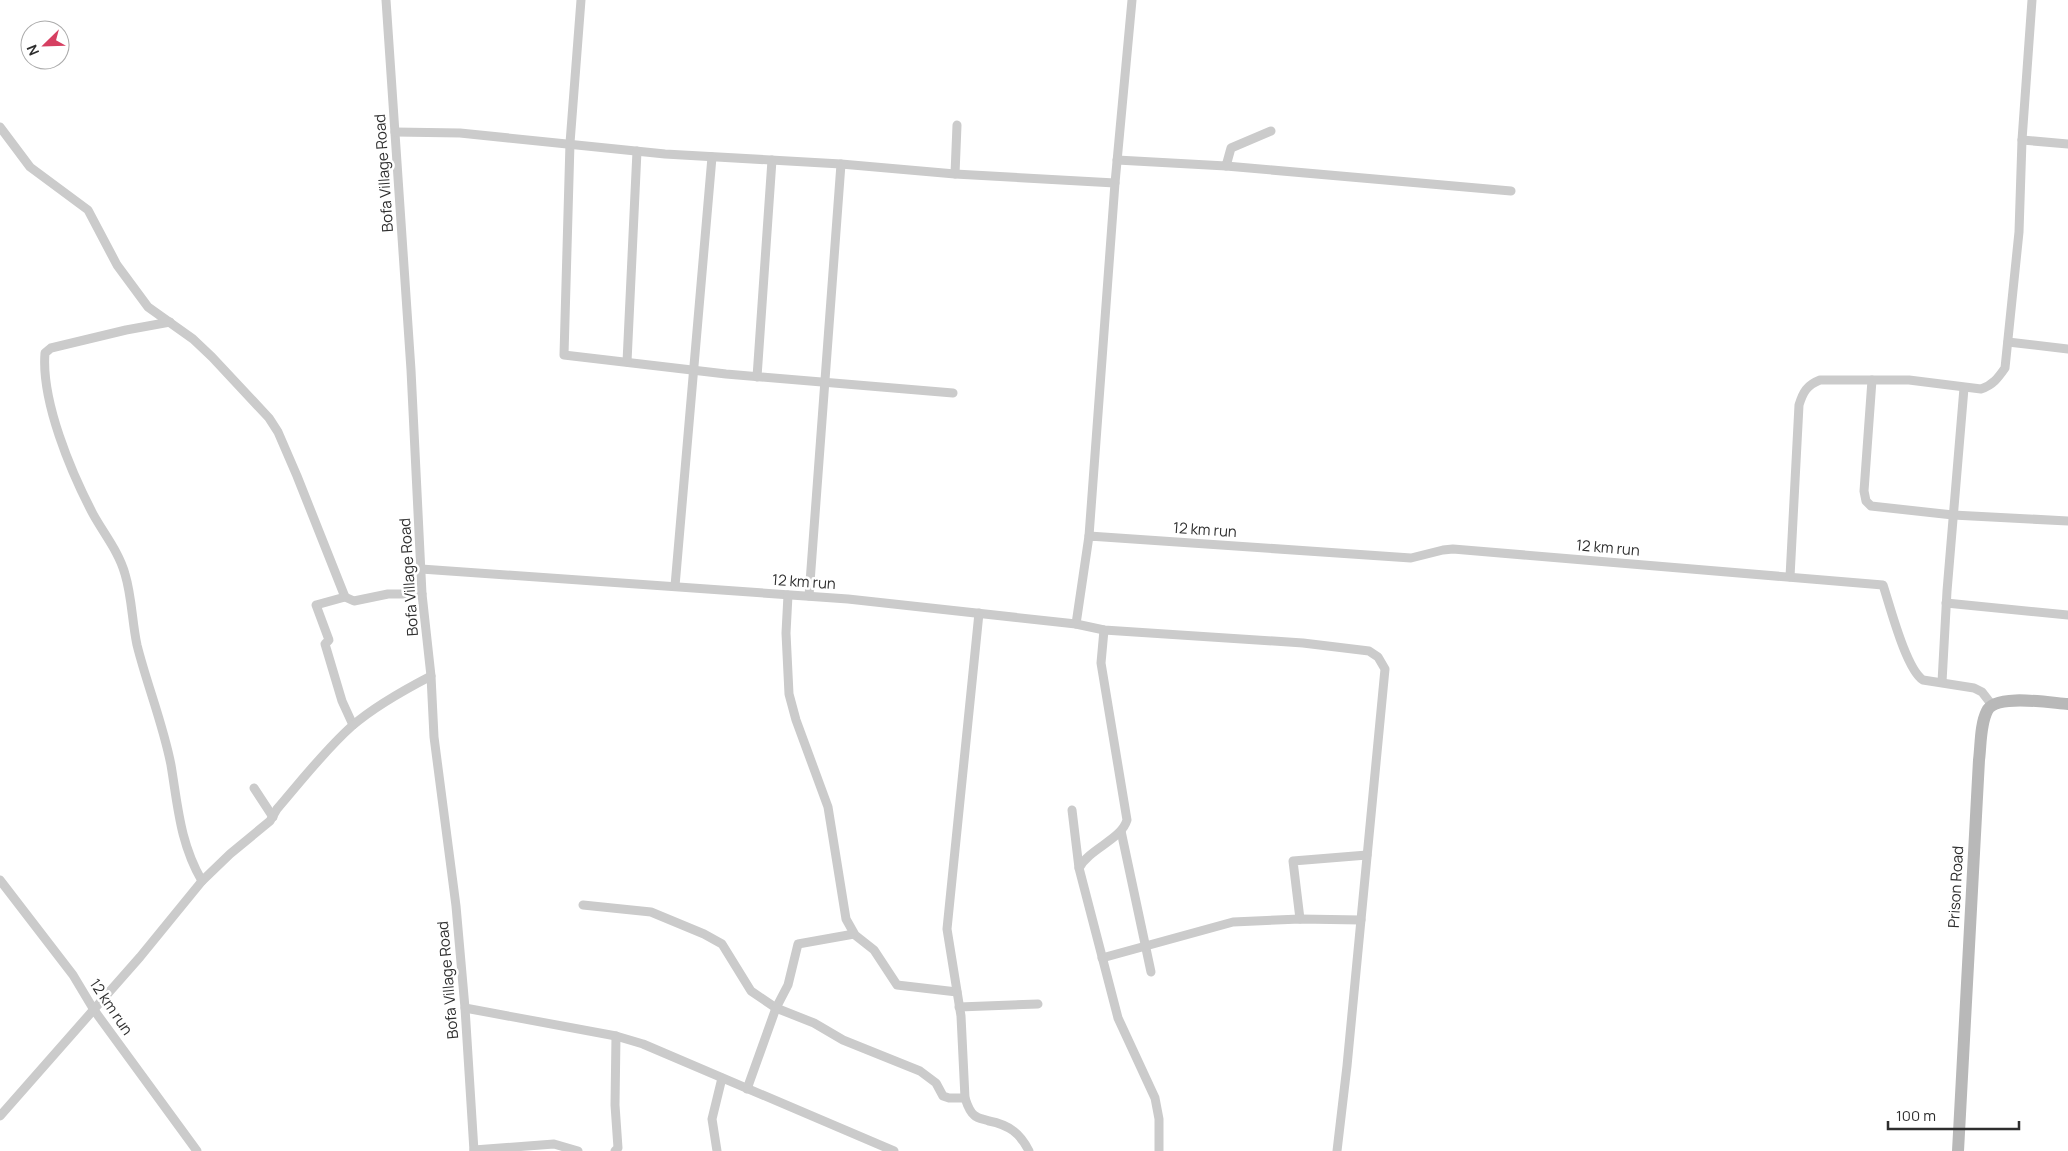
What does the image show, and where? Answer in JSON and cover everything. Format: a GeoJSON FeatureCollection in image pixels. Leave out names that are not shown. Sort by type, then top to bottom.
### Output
{"type":"FeatureCollection","features":[{"type":"Feature","properties":{"kind":"street","name":"Bofa Village Road"},"geometry":{"type":"LineString","coordinates":[[386,0],[411,370],[422,594],[431,676],[434,736],[456,906],[465,1008],[474,1151]]}},
{"type":"Feature","properties":{"kind":"street"},"geometry":{"type":"LineString","coordinates":[[581,0],[570,143],[564,355],[757,377],[953,393]]}},
{"type":"Feature","properties":{"kind":"street"},"geometry":{"type":"LineString","coordinates":[[1076,624],[1089,536],[1115,182],[1132,0]]}},
{"type":"Feature","properties":{"kind":"street"},"geometry":{"type":"LineString","coordinates":[[1790,577],[1799,405],[1803,392],[1810,384],[1820,380],[1909,380],[1981,389],[1989,386],[1996,380],[2005,368],[2019,232],[2022,140],[2032,0]]}},
{"type":"Feature","properties":{"kind":"street"},"geometry":{"type":"LineString","coordinates":[[955,174],[957,125]]}},
{"type":"Feature","properties":{"kind":"street"},"geometry":{"type":"LineString","coordinates":[[0,127],[30,167],[88,210],[117,265],[148,307],[193,339],[269,418],[278,432],[294,469],[345,597],[354,602],[388,594],[422,594]]}},
{"type":"Feature","properties":{"kind":"street"},"geometry":{"type":"LineString","coordinates":[[1226,166],[1231,148],[1271,131]]}},
{"type":"Feature","properties":{"kind":"street"},"geometry":{"type":"LineString","coordinates":[[395,132],[460,133],[712,157],[841,164],[955,174],[1115,182]]}},
{"type":"Feature","properties":{"kind":"street"},"geometry":{"type":"LineString","coordinates":[[2022,140],[2068,144]]}},
{"type":"Feature","properties":{"kind":"street"},"geometry":{"type":"LineString","coordinates":[[627,362],[638,150]]}},
{"type":"Feature","properties":{"kind":"street"},"geometry":{"type":"LineString","coordinates":[[675,586],[712,157]]}},
{"type":"Feature","properties":{"kind":"street"},"geometry":{"type":"LineString","coordinates":[[757,377],[772,160]]}},
{"type":"Feature","properties":{"kind":"street"},"geometry":{"type":"LineString","coordinates":[[1117,160],[1226,166],[1511,192]]}},
{"type":"Feature","properties":{"kind":"street"},"geometry":{"type":"LineString","coordinates":[[809,596],[841,164]]}},
{"type":"Feature","properties":{"kind":"street"},"geometry":{"type":"LineString","coordinates":[[170,322],[126,330],[51,348],[45,353],[44,362],[50,399],[62,444],[86,500],[101,529],[111,542],[125,573],[135,636],[171,766],[179,824],[202,881]]}},
{"type":"Feature","properties":{"kind":"street"},"geometry":{"type":"LineString","coordinates":[[2008,342],[2068,349]]}},
{"type":"Feature","properties":{"kind":"street"},"geometry":{"type":"LineString","coordinates":[[1872,380],[1864,492],[1866,501],[1871,506],[1953,515],[2068,521]]}},
{"type":"Feature","properties":{"kind":"street"},"geometry":{"type":"LineString","coordinates":[[1942,682],[1946,603],[1964,388]]}},
{"type":"Feature","properties":{"kind":"street","name":"12 km run"},"geometry":{"type":"LineString","coordinates":[[1089,536],[1411,558],[1454,549],[1883,585],[1905,651],[1917,676],[1923,680],[1974,688],[1982,692],[1992,705]]}},
{"type":"Feature","properties":{"kind":"street","name":"12 km run"},"geometry":{"type":"LineString","coordinates":[[421,569],[809,596],[1076,624],[1104,630],[1303,643],[1369,651],[1378,657],[1385,669],[1337,1151]]}},
{"type":"Feature","properties":{"kind":"street"},"geometry":{"type":"LineString","coordinates":[[788,595],[786,633],[789,694],[796,720],[828,807],[846,919],[854,934],[874,950],[896,985],[957,992]]}},
{"type":"Feature","properties":{"kind":"street"},"geometry":{"type":"LineString","coordinates":[[345,597],[316,605],[329,640],[325,644],[342,701],[353,725]]}},
{"type":"Feature","properties":{"kind":"street"},"geometry":{"type":"LineString","coordinates":[[1946,603],[2068,615]]}},
{"type":"Feature","properties":{"kind":"street"},"geometry":{"type":"LineString","coordinates":[[979,613],[947,929],[960,1007],[965,1098],[970,1110],[976,1117],[1003,1124],[1015,1130],[1029,1151]]}},
{"type":"Feature","properties":{"kind":"street"},"geometry":{"type":"LineString","coordinates":[[1079,868],[1084,859],[1121,831],[1127,820],[1101,664],[1104,630]]}},
{"type":"Feature","properties":{"kind":"street"},"geometry":{"type":"LineString","coordinates":[[0,1116],[94,1010],[202,881],[273,817],[277,809],[353,725],[405,689],[431,676]]}},
{"type":"Feature","properties":{"kind":"street"},"geometry":{"type":"LineString","coordinates":[[1992,705],[2006,700],[2068,704]]}},
{"type":"Feature","properties":{"kind":"street","name":"Prison Road"},"geometry":{"type":"LineString","coordinates":[[1958,1151],[1979,760],[1984,718],[1988,708],[1992,705]]}},
{"type":"Feature","properties":{"kind":"street"},"geometry":{"type":"LineString","coordinates":[[254,788],[273,817]]}},
{"type":"Feature","properties":{"kind":"street"},"geometry":{"type":"LineString","coordinates":[[1072,810],[1079,868],[1118,1018],[1155,1098],[1159,1119],[1159,1151]]}},
{"type":"Feature","properties":{"kind":"street"},"geometry":{"type":"LineString","coordinates":[[1121,831],[1151,972]]}},
{"type":"Feature","properties":{"kind":"street"},"geometry":{"type":"LineString","coordinates":[[1300,919],[1293,861],[1367,855]]}},
{"type":"Feature","properties":{"kind":"street","name":"12 km run"},"geometry":{"type":"LineString","coordinates":[[0,880],[73,974],[94,1010],[197,1151]]}},
{"type":"Feature","properties":{"kind":"street"},"geometry":{"type":"LineString","coordinates":[[583,905],[651,912],[704,934],[722,944],[751,990],[776,1008],[814,1023],[843,1040],[920,1071],[936,1083],[943,1096],[965,1098]]}},
{"type":"Feature","properties":{"kind":"street"},"geometry":{"type":"LineString","coordinates":[[1102,958],[1233,922],[1300,919],[1361,920]]}},
{"type":"Feature","properties":{"kind":"street"},"geometry":{"type":"LineString","coordinates":[[747,1089],[776,1008],[788,985],[798,944],[854,934]]}},
{"type":"Feature","properties":{"kind":"street"},"geometry":{"type":"LineString","coordinates":[[960,1007],[1038,1004]]}},
{"type":"Feature","properties":{"kind":"street"},"geometry":{"type":"LineString","coordinates":[[465,1008],[616,1036],[642,1044],[894,1151]]}},
{"type":"Feature","properties":{"kind":"street"},"geometry":{"type":"LineString","coordinates":[[615,1151],[618,1148],[615,1105],[616,1036]]}},
{"type":"Feature","properties":{"kind":"street"},"geometry":{"type":"LineString","coordinates":[[717,1151],[712,1119],[722,1078]]}},
{"type":"Feature","properties":{"kind":"street"},"geometry":{"type":"LineString","coordinates":[[474,1151],[554,1144],[578,1151]]}}]}
